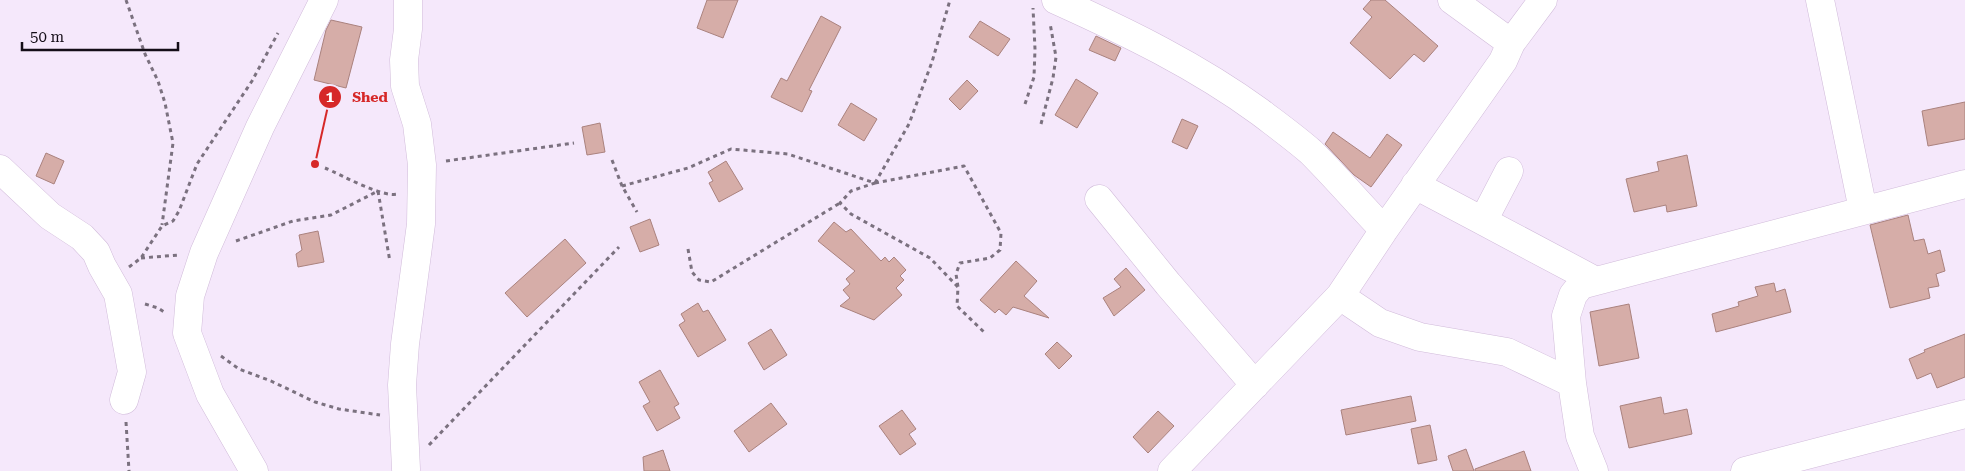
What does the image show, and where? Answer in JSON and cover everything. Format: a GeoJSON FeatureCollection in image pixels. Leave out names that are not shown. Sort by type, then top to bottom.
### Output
{"type":"FeatureCollection","features":[{"type":"Feature","properties":{"kind":"street"},"geometry":{"type":"LineString","coordinates":[[254,471],[210,394],[187,333],[190,296],[204,253],[260,128],[324,0]]}},
{"type":"Feature","properties":{"kind":"street"},"geometry":{"type":"LineString","coordinates":[[406,469],[402,385],[405,344],[421,224],[422,165],[417,124],[405,86],[404,60],[408,29],[408,0]]}},
{"type":"Feature","properties":{"kind":"street"},"geometry":{"type":"LineString","coordinates":[[1452,0],[1511,43]]}},
{"type":"Feature","properties":{"kind":"street"},"geometry":{"type":"LineString","coordinates":[[1172,471],[1340,296],[1415,185],[1503,61],[1511,43],[1543,0]]}},
{"type":"Feature","properties":{"kind":"street"},"geometry":{"type":"LineString","coordinates":[[1820,0],[1863,210]]}},
{"type":"Feature","properties":{"kind":"street"},"geometry":{"type":"LineString","coordinates":[[1051,4],[1134,36],[1238,96],[1310,152],[1384,230]]}},
{"type":"Feature","properties":{"kind":"street"},"geometry":{"type":"LineString","coordinates":[[0,169],[50,216],[89,244],[96,252],[118,294],[132,372],[124,400]]}},
{"type":"Feature","properties":{"kind":"street"},"geometry":{"type":"LineString","coordinates":[[1483,221],[1509,171]]}},
{"type":"Feature","properties":{"kind":"street"},"geometry":{"type":"LineString","coordinates":[[1594,471],[1580,436],[1572,383],[1566,316],[1573,295],[1581,285],[1594,280],[1965,184]]}},
{"type":"Feature","properties":{"kind":"street"},"geometry":{"type":"LineString","coordinates":[[1415,185],[1594,280]]}},
{"type":"Feature","properties":{"kind":"street"},"geometry":{"type":"LineString","coordinates":[[1099,199],[1168,284],[1255,384]]}},
{"type":"Feature","properties":{"kind":"street"},"geometry":{"type":"LineString","coordinates":[[1340,296],[1380,323],[1420,337],[1507,352],[1572,383]]}},
{"type":"Feature","properties":{"kind":"street"},"geometry":{"type":"LineString","coordinates":[[1744,471],[1965,414]]}},
{"type":"Feature","properties":{"kind":"path"},"geometry":{"type":"LineString","coordinates":[[126,0],[145,54],[158,81],[165,103],[173,143],[162,226],[141,258],[204,253],[292,221],[330,215],[378,191],[325,168]]}},
{"type":"Feature","properties":{"kind":"path"},"geometry":{"type":"LineString","coordinates":[[875,184],[909,124],[932,62],[950,0]]}},
{"type":"Feature","properties":{"kind":"path"},"geometry":{"type":"LineString","coordinates":[[1026,104],[1034,77],[1035,48],[1051,4]]}},
{"type":"Feature","properties":{"kind":"path"},"geometry":{"type":"LineString","coordinates":[[1041,124],[1053,78],[1056,57],[1051,4]]}},
{"type":"Feature","properties":{"kind":"path"},"geometry":{"type":"LineString","coordinates":[[162,226],[173,221],[196,164],[252,81],[282,25]]}},
{"type":"Feature","properties":{"kind":"path"},"geometry":{"type":"LineString","coordinates":[[422,165],[574,143]]}},
{"type":"Feature","properties":{"kind":"path"},"geometry":{"type":"LineString","coordinates":[[622,186],[688,168],[731,149],[788,154],[875,184]]}},
{"type":"Feature","properties":{"kind":"path"},"geometry":{"type":"LineString","coordinates":[[612,160],[622,186],[637,212]]}},
{"type":"Feature","properties":{"kind":"path"},"geometry":{"type":"LineString","coordinates":[[688,249],[692,272],[699,280],[711,282],[840,203],[851,191],[875,184],[964,166],[1002,233],[1000,250],[990,258],[960,263],[956,274],[958,286],[957,306],[986,334]]}},
{"type":"Feature","properties":{"kind":"path"},"geometry":{"type":"LineString","coordinates":[[840,203],[851,214],[930,258],[958,286]]}},
{"type":"Feature","properties":{"kind":"path"},"geometry":{"type":"LineString","coordinates":[[406,469],[619,247]]}},
{"type":"Feature","properties":{"kind":"path"},"geometry":{"type":"LineString","coordinates":[[118,294],[130,300],[158,308],[177,320],[187,333]]}},
{"type":"Feature","properties":{"kind":"path"},"geometry":{"type":"LineString","coordinates":[[220,356],[239,369],[271,381],[315,402],[340,409],[383,416],[404,423]]}},
{"type":"Feature","properties":{"kind":"path"},"geometry":{"type":"LineString","coordinates":[[124,400],[129,471]]}},
{"type":"Feature","properties":{"kind":"building"},"geometry":{"type":"Polygon","coordinates":[[[707,0],[738,0],[723,38],[697,28],[707,0]]]}},
{"type":"Feature","properties":{"kind":"building"},"geometry":{"type":"Polygon","coordinates":[[[1371,0],[1385,0],[1438,46],[1424,62],[1414,54],[1390,79],[1350,43],[1372,17],[1363,9],[1371,0]]]}},
{"type":"Feature","properties":{"kind":"building"},"geometry":{"type":"Polygon","coordinates":[[[821,16],[841,27],[809,90],[812,91],[802,112],[771,97],[781,78],[787,81],[821,16]]]}},
{"type":"Feature","properties":{"kind":"building"},"geometry":{"type":"Polygon","coordinates":[[[331,20],[362,27],[346,88],[314,80],[326,30],[331,20]]]}},
{"type":"Feature","properties":{"kind":"building"},"geometry":{"type":"Polygon","coordinates":[[[980,21],[1010,39],[998,56],[969,37],[980,21]]]}},
{"type":"Feature","properties":{"kind":"building"},"geometry":{"type":"Polygon","coordinates":[[[1096,36],[1121,48],[1115,61],[1089,50],[1096,36]]]}},
{"type":"Feature","properties":{"kind":"building"},"geometry":{"type":"Polygon","coordinates":[[[1076,79],[1098,93],[1077,128],[1055,115],[1076,79]]]}},
{"type":"Feature","properties":{"kind":"building"},"geometry":{"type":"Polygon","coordinates":[[[967,80],[978,91],[960,110],[949,99],[967,80]]]}},
{"type":"Feature","properties":{"kind":"building"},"geometry":{"type":"Polygon","coordinates":[[[1965,102],[1965,139],[1928,146],[1922,111],[1965,102]]]}},
{"type":"Feature","properties":{"kind":"building"},"geometry":{"type":"Polygon","coordinates":[[[851,103],[877,119],[864,141],[838,125],[851,103]]]}},
{"type":"Feature","properties":{"kind":"building"},"geometry":{"type":"Polygon","coordinates":[[[1182,119],[1198,126],[1187,149],[1172,142],[1182,119]]]}},
{"type":"Feature","properties":{"kind":"building"},"geometry":{"type":"Polygon","coordinates":[[[600,123],[605,152],[587,155],[582,127],[600,123]]]}},
{"type":"Feature","properties":{"kind":"building"},"geometry":{"type":"Polygon","coordinates":[[[1333,132],[1370,158],[1387,134],[1402,145],[1371,187],[1354,175],[1325,144],[1333,132]]]}},
{"type":"Feature","properties":{"kind":"building"},"geometry":{"type":"Polygon","coordinates":[[[46,153],[64,161],[54,184],[36,176],[46,153]]]}},
{"type":"Feature","properties":{"kind":"building"},"geometry":{"type":"Polygon","coordinates":[[[1687,155],[1697,206],[1667,212],[1666,205],[1634,212],[1626,179],[1659,171],[1657,162],[1687,155]]]}},
{"type":"Feature","properties":{"kind":"building"},"geometry":{"type":"Polygon","coordinates":[[[726,161],[743,189],[719,202],[709,183],[713,181],[708,172],[726,161]]]}},
{"type":"Feature","properties":{"kind":"building"},"geometry":{"type":"Polygon","coordinates":[[[1908,215],[1914,241],[1924,239],[1928,254],[1940,250],[1945,271],[1936,274],[1939,286],[1928,288],[1930,298],[1890,308],[1870,225],[1908,215]]]}},
{"type":"Feature","properties":{"kind":"building"},"geometry":{"type":"Polygon","coordinates":[[[650,219],[659,245],[640,252],[630,227],[650,219]]]}},
{"type":"Feature","properties":{"kind":"building"},"geometry":{"type":"Polygon","coordinates":[[[834,222],[846,232],[851,229],[881,261],[885,257],[889,262],[894,257],[906,270],[900,276],[904,280],[896,288],[902,295],[874,320],[840,306],[850,298],[843,290],[850,284],[846,279],[855,271],[818,241],[834,222]]]}},
{"type":"Feature","properties":{"kind":"building"},"geometry":{"type":"Polygon","coordinates":[[[318,231],[324,262],[298,267],[296,254],[302,250],[299,235],[318,231]]]}},
{"type":"Feature","properties":{"kind":"building"},"geometry":{"type":"Polygon","coordinates":[[[565,239],[586,263],[527,317],[505,293],[565,239]]]}},
{"type":"Feature","properties":{"kind":"building"},"geometry":{"type":"Polygon","coordinates":[[[1016,261],[1037,281],[1024,296],[1049,318],[1013,307],[1006,315],[999,309],[995,313],[980,300],[1016,261]]]}},
{"type":"Feature","properties":{"kind":"building"},"geometry":{"type":"Polygon","coordinates":[[[1126,268],[1145,290],[1114,316],[1103,298],[1121,287],[1114,279],[1126,268]]]}},
{"type":"Feature","properties":{"kind":"building"},"geometry":{"type":"Polygon","coordinates":[[[1774,283],[1776,292],[1785,289],[1791,312],[1716,332],[1712,314],[1739,306],[1738,302],[1758,296],[1755,287],[1774,283]]]}},
{"type":"Feature","properties":{"kind":"building"},"geometry":{"type":"Polygon","coordinates":[[[698,303],[703,312],[708,310],[726,340],[698,357],[679,325],[685,321],[681,314],[698,303]]]}},
{"type":"Feature","properties":{"kind":"building"},"geometry":{"type":"Polygon","coordinates":[[[1629,304],[1639,358],[1599,366],[1590,312],[1629,304]]]}},
{"type":"Feature","properties":{"kind":"building"},"geometry":{"type":"Polygon","coordinates":[[[771,329],[787,355],[764,370],[748,343],[771,329]]]}},
{"type":"Feature","properties":{"kind":"building"},"geometry":{"type":"Polygon","coordinates":[[[1965,334],[1965,377],[1937,388],[1931,373],[1917,379],[1909,359],[1925,352],[1924,350],[1965,334]]]}},
{"type":"Feature","properties":{"kind":"building"},"geometry":{"type":"Polygon","coordinates":[[[1057,342],[1072,356],[1059,369],[1045,354],[1057,342]]]}},
{"type":"Feature","properties":{"kind":"building"},"geometry":{"type":"Polygon","coordinates":[[[660,370],[679,404],[674,407],[680,418],[657,431],[643,406],[650,402],[639,382],[660,370]]]}},
{"type":"Feature","properties":{"kind":"building"},"geometry":{"type":"Polygon","coordinates":[[[1411,396],[1416,421],[1346,435],[1341,410],[1411,396]]]}},
{"type":"Feature","properties":{"kind":"building"},"geometry":{"type":"Polygon","coordinates":[[[1661,397],[1664,414],[1687,409],[1692,434],[1629,448],[1620,406],[1661,397]]]}},
{"type":"Feature","properties":{"kind":"building"},"geometry":{"type":"Polygon","coordinates":[[[771,403],[787,424],[749,452],[734,431],[771,403]]]}},
{"type":"Feature","properties":{"kind":"building"},"geometry":{"type":"Polygon","coordinates":[[[902,410],[916,429],[909,434],[916,444],[900,455],[879,426],[902,410]]]}},
{"type":"Feature","properties":{"kind":"building"},"geometry":{"type":"Polygon","coordinates":[[[1158,411],[1174,426],[1148,453],[1133,437],[1158,411]]]}},
{"type":"Feature","properties":{"kind":"building"},"geometry":{"type":"Polygon","coordinates":[[[1430,425],[1437,460],[1418,464],[1411,429],[1430,425]]]}},
{"type":"Feature","properties":{"kind":"building"},"geometry":{"type":"Polygon","coordinates":[[[1466,449],[1474,471],[1453,471],[1448,456],[1466,449]]]}},
{"type":"Feature","properties":{"kind":"building"},"geometry":{"type":"Polygon","coordinates":[[[663,450],[670,471],[644,471],[643,457],[663,450]]]}},
{"type":"Feature","properties":{"kind":"building"},"geometry":{"type":"Polygon","coordinates":[[[1524,451],[1531,471],[1475,471],[1475,469],[1524,451]]]}},
{"type":"Feature","properties":{"kind":"place","name":"Shed"},"geometry":{"type":"Point","coordinates":[315,164]}}]}
